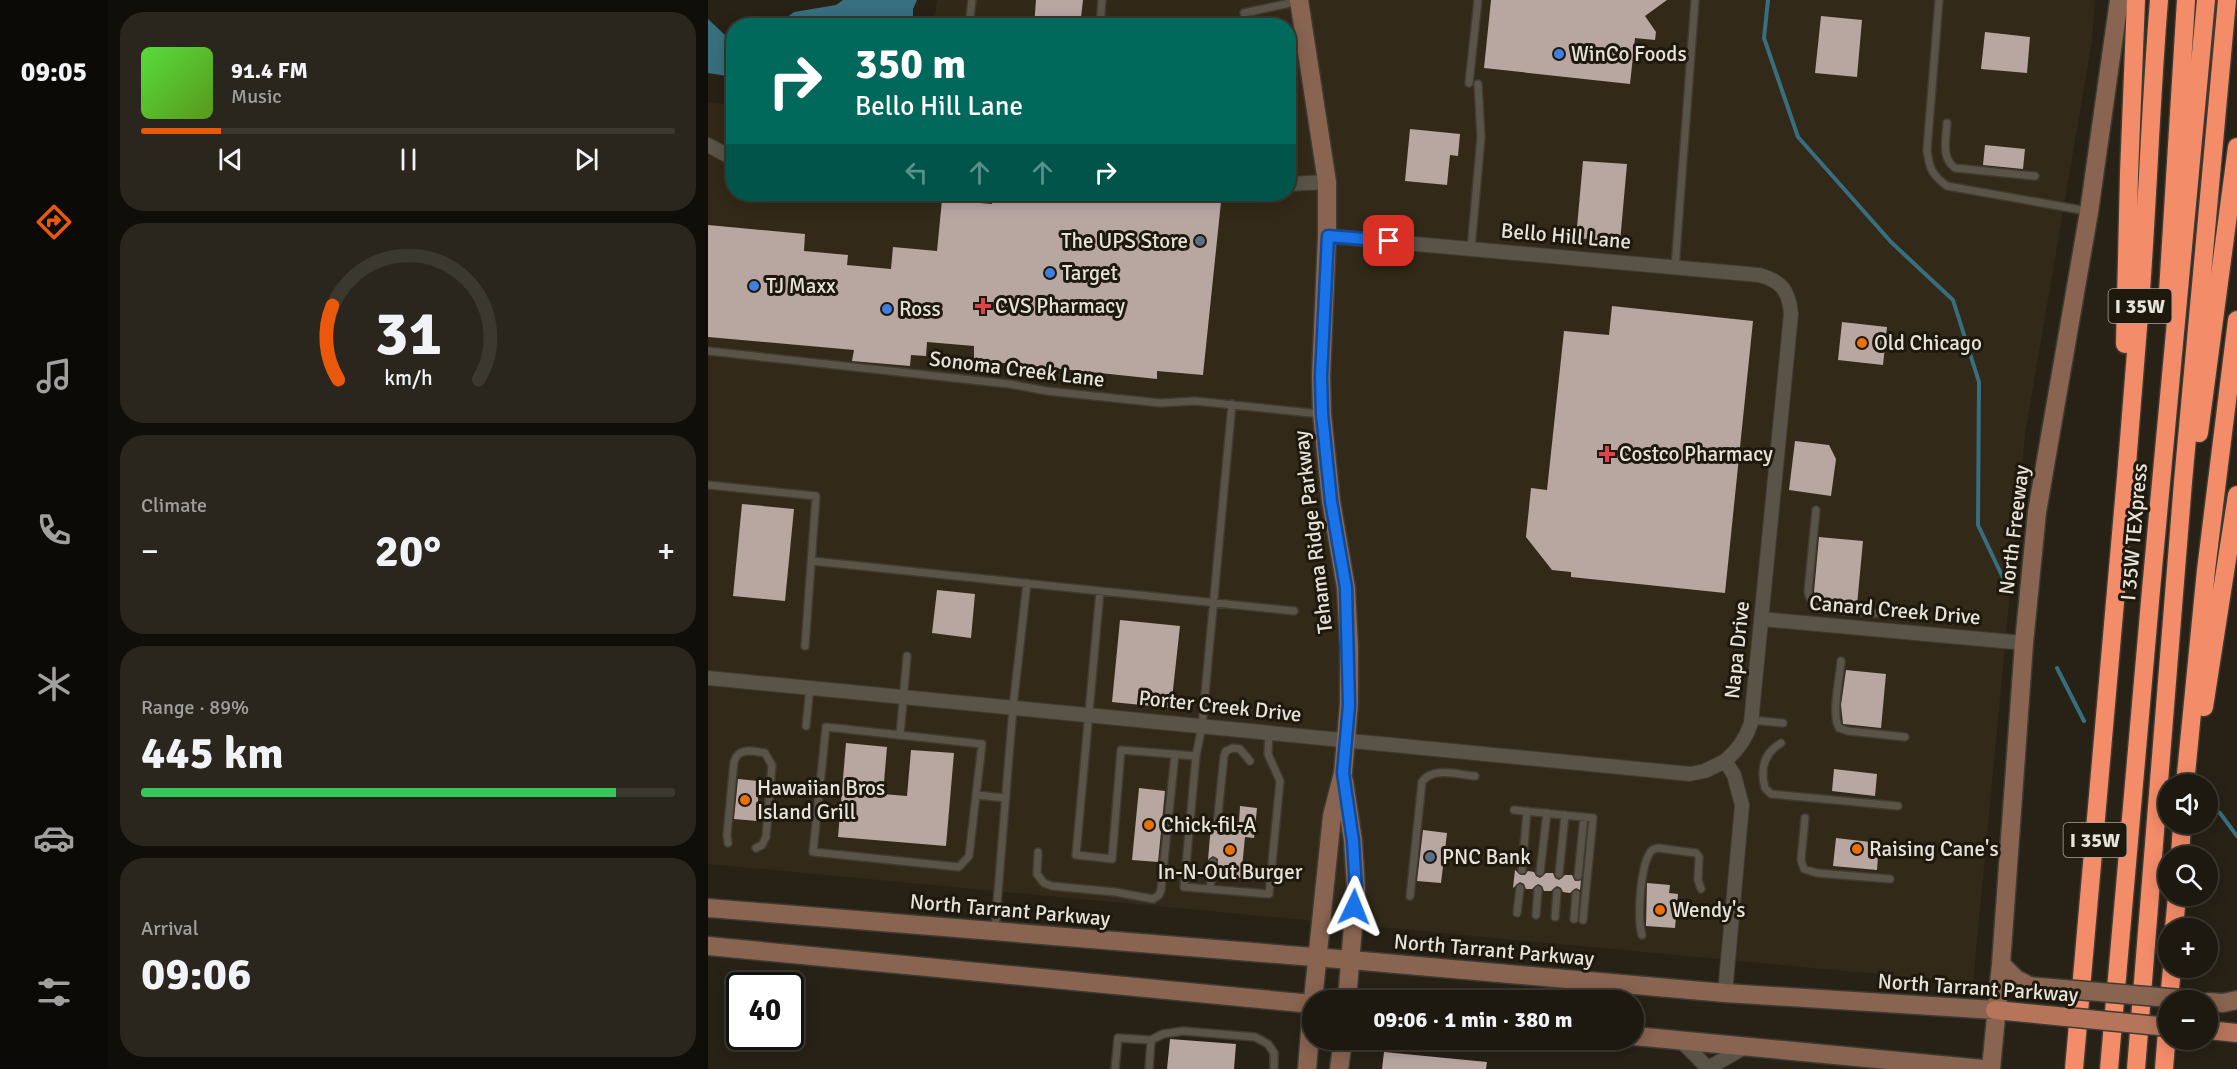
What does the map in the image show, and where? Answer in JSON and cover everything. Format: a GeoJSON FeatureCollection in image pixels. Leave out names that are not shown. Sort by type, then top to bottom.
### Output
{"type":"FeatureCollection","features":[{"type":"Feature","properties":{"kind":"highway"},"geometry":{"type":"LineString","coordinates":[[2115,611],[2106,570],[2125,370],[2128,174],[2136,0]]}},
{"type":"Feature","properties":{"kind":"highway","name":"I 35W"},"geometry":{"type":"LineString","coordinates":[[2074,1069],[2141,287],[2159,0]]}},
{"type":"Feature","properties":{"kind":"highway"},"geometry":{"type":"LineString","coordinates":[[2157,523],[2148,499],[2169,284],[2186,0]]}},
{"type":"Feature","properties":{"kind":"highway","name":"I 35W TEXpress"},"geometry":{"type":"LineString","coordinates":[[2109,1069],[2206,0]]}},
{"type":"Feature","properties":{"kind":"highway"},"geometry":{"type":"LineString","coordinates":[[2136,1069],[2183,482],[2227,0]]}},
{"type":"Feature","properties":{"kind":"highway"},"geometry":{"type":"LineString","coordinates":[[2183,482],[2195,462],[2237,147]]}},
{"type":"Feature","properties":{"kind":"highway"},"geometry":{"type":"LineString","coordinates":[[2186,774],[2206,570],[2237,320]]}},
{"type":"Feature","properties":{"kind":"highway"},"geometry":{"type":"LineString","coordinates":[[2186,765],[2200,734],[2237,495]]}},
{"type":"Feature","properties":{"kind":"highway"},"geometry":{"type":"LineString","coordinates":[[2164,1069],[2165,1050]]}},
{"type":"Feature","properties":{"kind":"main road","name":"Tehama Ridge Parkway"},"geometry":{"type":"LineString","coordinates":[[1302,0],[1327,182],[1328,236],[1321,376],[1322,414],[1331,501],[1346,588],[1349,669],[1349,705],[1343,773],[1332,816],[1314,990]]}},
{"type":"Feature","properties":{"kind":"main road","name":"North Freeway"},"geometry":{"type":"LineString","coordinates":[[1991,1069],[2001,964],[2024,643],[2040,491],[2089,212],[2119,0]]}},
{"type":"Feature","properties":{"kind":"main road","name":"Tehama Ridge Parkway"},"geometry":{"type":"LineString","coordinates":[[1343,773],[1353,841],[1356,889],[1348,990]]}},
{"type":"Feature","properties":{"kind":"main road","name":"North Tarrant Parkway"},"geometry":{"type":"LineString","coordinates":[[708,908],[1317,957],[1725,993],[2026,1013],[2158,1026]]}},
{"type":"Feature","properties":{"kind":"main road"},"geometry":{"type":"LineString","coordinates":[[708,946],[1302,1003]]}},
{"type":"Feature","properties":{"kind":"main road"},"geometry":{"type":"LineString","coordinates":[[2001,964],[2016,979],[2030,986],[2158,997]]}},
{"type":"Feature","properties":{"kind":"main road"},"geometry":{"type":"LineString","coordinates":[[1644,1037],[1983,1069]]}},
{"type":"Feature","properties":{"kind":"main road","name":"Tehama Ridge Parkway"},"geometry":{"type":"LineString","coordinates":[[1307,1069],[1309,1050]]}},
{"type":"Feature","properties":{"kind":"main road"},"geometry":{"type":"LineString","coordinates":[[1339,1069],[1342,1050]]}},
{"type":"Feature","properties":{"kind":"street"},"geometry":{"type":"LineString","coordinates":[[708,145],[726,155]]}},
{"type":"Feature","properties":{"kind":"street"},"geometry":{"type":"LineString","coordinates":[[1296,184],[1327,182]]}},
{"type":"Feature","properties":{"kind":"street","name":"Bello Hill Lane"},"geometry":{"type":"LineString","coordinates":[[1328,236],[1759,275],[1774,279],[1790,299]]}},
{"type":"Feature","properties":{"kind":"street","name":"Napa Drive"},"geometry":{"type":"LineString","coordinates":[[1725,761],[1748,733],[1751,720],[1791,314],[1790,299]]}},
{"type":"Feature","properties":{"kind":"street","name":"Canard Creek Drive"},"geometry":{"type":"LineString","coordinates":[[1761,619],[2024,643]]}},
{"type":"Feature","properties":{"kind":"street","name":"Porter Creek Drive"},"geometry":{"type":"LineString","coordinates":[[708,678],[1690,774],[1705,771],[1725,761]]}},
{"type":"Feature","properties":{"kind":"street"},"geometry":{"type":"LineString","coordinates":[[1725,761],[1734,775],[1742,804],[1725,993]]}},
{"type":"Feature","properties":{"kind":"street"},"geometry":{"type":"LineString","coordinates":[[1681,1041],[1710,1068],[1745,1047]]}},
{"type":"Feature","properties":{"kind":"lane"},"geometry":{"type":"LineString","coordinates":[[970,18],[972,0]]}},
{"type":"Feature","properties":{"kind":"lane"},"geometry":{"type":"LineString","coordinates":[[1101,18],[1102,0]]}},
{"type":"Feature","properties":{"kind":"lane"},"geometry":{"type":"LineString","coordinates":[[1244,13],[1302,0]]}},
{"type":"Feature","properties":{"kind":"lane"},"geometry":{"type":"LineString","coordinates":[[1469,82],[1478,0]]}},
{"type":"Feature","properties":{"kind":"lane"},"geometry":{"type":"LineString","coordinates":[[1675,268],[1695,0]]}},
{"type":"Feature","properties":{"kind":"lane"},"geometry":{"type":"LineString","coordinates":[[1939,0],[1927,150],[1929,169],[1947,186],[2089,212]]}},
{"type":"Feature","properties":{"kind":"lane"},"geometry":{"type":"LineString","coordinates":[[1471,249],[1481,137],[1478,84]]}},
{"type":"Feature","properties":{"kind":"lane"},"geometry":{"type":"LineString","coordinates":[[1947,123],[1946,156],[1948,163],[1955,168],[2035,176]]}},
{"type":"Feature","properties":{"kind":"lane","name":"Sonoma Creek Lane"},"geometry":{"type":"LineString","coordinates":[[708,351],[992,381],[1047,391],[1160,403],[1195,401],[1322,414]]}},
{"type":"Feature","properties":{"kind":"lane"},"geometry":{"type":"LineString","coordinates":[[1232,404],[1202,726],[1196,756],[1184,887],[1269,894],[1280,781],[1268,754],[1269,732]]}},
{"type":"Feature","properties":{"kind":"lane"},"geometry":{"type":"LineString","coordinates":[[708,485],[816,496],[805,646]]}},
{"type":"Feature","properties":{"kind":"lane"},"geometry":{"type":"LineString","coordinates":[[1816,510],[1808,592],[1814,604],[1825,608],[1889,614]]}},
{"type":"Feature","properties":{"kind":"lane"},"geometry":{"type":"LineString","coordinates":[[813,561],[1294,611]]}},
{"type":"Feature","properties":{"kind":"lane"},"geometry":{"type":"LineString","coordinates":[[994,931],[1013,707],[1027,584]]}},
{"type":"Feature","properties":{"kind":"lane"},"geometry":{"type":"LineString","coordinates":[[1100,591],[1076,855],[1112,859],[1121,750],[1196,756]]}},
{"type":"Feature","properties":{"kind":"lane"},"geometry":{"type":"LineString","coordinates":[[900,735],[907,656]]}},
{"type":"Feature","properties":{"kind":"lane"},"geometry":{"type":"LineString","coordinates":[[1841,661],[1836,713],[1839,728],[1905,737]]}},
{"type":"Feature","properties":{"kind":"lane"},"geometry":{"type":"LineString","coordinates":[[806,726],[810,687]]}},
{"type":"Feature","properties":{"kind":"lane"},"geometry":{"type":"LineString","coordinates":[[1751,720],[1783,723]]}},
{"type":"Feature","properties":{"kind":"lane"},"geometry":{"type":"LineString","coordinates":[[826,727],[982,744],[976,795],[969,856],[959,867],[813,852],[826,727]]}},
{"type":"Feature","properties":{"kind":"lane"},"geometry":{"type":"LineString","coordinates":[[1781,743],[1772,748],[1766,756],[1762,769],[1765,788],[1771,794],[1898,806]]}},
{"type":"Feature","properties":{"kind":"lane"},"geometry":{"type":"LineString","coordinates":[[1218,825],[1226,751],[1233,748],[1240,749],[1250,761]]}},
{"type":"Feature","properties":{"kind":"lane"},"geometry":{"type":"LineString","coordinates":[[728,843],[734,762],[736,756],[742,751],[752,750],[765,753],[772,765],[766,837],[762,845],[756,848]]}},
{"type":"Feature","properties":{"kind":"lane"},"geometry":{"type":"LineString","coordinates":[[1038,852],[1037,874],[1044,883],[1052,886],[1115,892],[1154,899],[1159,896],[1175,754]]}},
{"type":"Feature","properties":{"kind":"lane"},"geometry":{"type":"LineString","coordinates":[[1410,896],[1422,782],[1426,776],[1435,772],[1475,776]]}},
{"type":"Feature","properties":{"kind":"lane"},"geometry":{"type":"LineString","coordinates":[[976,795],[1006,798]]}},
{"type":"Feature","properties":{"kind":"lane"},"geometry":{"type":"LineString","coordinates":[[1514,810],[1593,818],[1584,920]]}},
{"type":"Feature","properties":{"kind":"lane"},"geometry":{"type":"LineString","coordinates":[[1522,870],[1527,811]]}},
{"type":"Feature","properties":{"kind":"lane"},"geometry":{"type":"LineString","coordinates":[[1540,872],[1547,813]]}},
{"type":"Feature","properties":{"kind":"lane"},"geometry":{"type":"LineString","coordinates":[[1559,874],[1565,815]]}},
{"type":"Feature","properties":{"kind":"lane"},"geometry":{"type":"LineString","coordinates":[[1578,876],[1584,817]]}},
{"type":"Feature","properties":{"kind":"lane"},"geometry":{"type":"LineString","coordinates":[[1805,818],[1801,860],[1804,869],[1816,873],[1890,879]]}},
{"type":"Feature","properties":{"kind":"lane"},"geometry":{"type":"LineString","coordinates":[[1642,935],[1639,920],[1644,863],[1652,850],[1658,848],[1696,853],[1699,857],[1698,880],[1701,889]]}},
{"type":"Feature","properties":{"kind":"lane"},"geometry":{"type":"LineString","coordinates":[[1210,889],[1213,862]]}},
{"type":"Feature","properties":{"kind":"lane"},"geometry":{"type":"LineString","coordinates":[[1517,913],[1520,888]]}},
{"type":"Feature","properties":{"kind":"lane"},"geometry":{"type":"LineString","coordinates":[[1536,915],[1538,890]]}},
{"type":"Feature","properties":{"kind":"lane"},"geometry":{"type":"LineString","coordinates":[[1555,917],[1557,892]]}},
{"type":"Feature","properties":{"kind":"lane"},"geometry":{"type":"LineString","coordinates":[[1574,919],[1576,894]]}},
{"type":"Feature","properties":{"kind":"lane"},"geometry":{"type":"LineString","coordinates":[[1115,1069],[1118,1038],[1151,1040],[1163,1034],[1183,1031],[1255,1037],[1268,1044],[1274,1053],[1274,1069]]}},
{"type":"Feature","properties":{"kind":"lane"},"geometry":{"type":"LineString","coordinates":[[1149,1069],[1151,1040]]}},
{"type":"Feature","properties":{"kind":"shaded area"},"geometry":{"type":"Polygon","coordinates":[[[937,0],[2095,0],[2092,41],[2025,435],[1973,983],[708,864],[708,103],[726,104],[726,201],[1296,201],[1296,18],[935,18],[937,0]]]}},
{"type":"Feature","properties":{"kind":"water"},"geometry":{"type":"Polygon","coordinates":[[[843,0],[917,0],[913,9],[913,18],[786,18],[794,12],[836,5],[843,0]]]}},
{"type":"Feature","properties":{"kind":"water"},"geometry":{"type":"Polygon","coordinates":[[[708,19],[726,35],[726,76],[708,73],[708,19]]]}},
{"type":"Feature","properties":{"kind":"building"},"geometry":{"type":"Polygon","coordinates":[[[1036,0],[1083,0],[1081,18],[1035,18],[1036,0]]]}},
{"type":"Feature","properties":{"kind":"building","name":"WinCo Foods"},"geometry":{"type":"Polygon","coordinates":[[[1491,0],[1667,0],[1645,16],[1656,32],[1655,40],[1635,38],[1630,84],[1484,68],[1491,0]]]}},
{"type":"Feature","properties":{"kind":"building"},"geometry":{"type":"Polygon","coordinates":[[[1821,16],[1862,20],[1857,77],[1815,73],[1821,16]]]}},
{"type":"Feature","properties":{"kind":"building"},"geometry":{"type":"Polygon","coordinates":[[[1985,32],[2030,37],[2027,73],[1981,69],[1985,32]]]}},
{"type":"Feature","properties":{"kind":"building"},"geometry":{"type":"Polygon","coordinates":[[[1410,129],[1460,134],[1458,156],[1450,155],[1447,185],[1405,181],[1410,129]]]}},
{"type":"Feature","properties":{"kind":"building"},"geometry":{"type":"Polygon","coordinates":[[[1985,145],[2025,149],[2023,169],[1983,165],[1985,145]]]}},
{"type":"Feature","properties":{"kind":"building"},"geometry":{"type":"Polygon","coordinates":[[[1583,161],[1627,164],[1620,242],[1576,238],[1583,161]]]}},
{"type":"Feature","properties":{"kind":"building"},"geometry":{"type":"Polygon","coordinates":[[[942,201],[992,204],[992,201],[1221,202],[1203,375],[1157,371],[1157,379],[974,360],[974,346],[927,342],[926,356],[911,355],[910,366],[852,361],[854,350],[708,337],[708,225],[805,234],[804,251],[848,255],[847,265],[891,269],[893,247],[937,251],[942,201]]]}},
{"type":"Feature","properties":{"kind":"building"},"geometry":{"type":"Polygon","coordinates":[[[1612,306],[1753,321],[1725,593],[1571,577],[1571,572],[1552,570],[1526,537],[1531,488],[1547,490],[1564,331],[1609,335],[1612,306]]]}},
{"type":"Feature","properties":{"kind":"building","name":"Old Chicago"},"geometry":{"type":"Polygon","coordinates":[[[1842,322],[1887,327],[1883,365],[1838,360],[1842,322]]]}},
{"type":"Feature","properties":{"kind":"building"},"geometry":{"type":"Polygon","coordinates":[[[1795,441],[1829,445],[1836,459],[1831,496],[1789,490],[1795,441]]]}},
{"type":"Feature","properties":{"kind":"building"},"geometry":{"type":"Polygon","coordinates":[[[742,504],[794,509],[785,601],[733,596],[742,504]]]}},
{"type":"Feature","properties":{"kind":"building"},"geometry":{"type":"Polygon","coordinates":[[[1819,537],[1863,541],[1857,605],[1824,602],[1816,597],[1814,592],[1819,537]]]}},
{"type":"Feature","properties":{"kind":"building"},"geometry":{"type":"Polygon","coordinates":[[[937,590],[975,594],[971,638],[932,633],[937,590]]]}},
{"type":"Feature","properties":{"kind":"building"},"geometry":{"type":"Polygon","coordinates":[[[1120,620],[1180,626],[1171,708],[1112,702],[1120,620]]]}},
{"type":"Feature","properties":{"kind":"building"},"geometry":{"type":"Polygon","coordinates":[[[1846,670],[1886,674],[1881,728],[1843,724],[1841,705],[1846,670]]]}},
{"type":"Feature","properties":{"kind":"building"},"geometry":{"type":"Polygon","coordinates":[[[846,743],[887,747],[883,794],[907,796],[911,750],[954,753],[946,846],[838,837],[846,743]]]}},
{"type":"Feature","properties":{"kind":"building"},"geometry":{"type":"Polygon","coordinates":[[[1834,769],[1877,774],[1875,796],[1832,791],[1834,769]]]}},
{"type":"Feature","properties":{"kind":"building","name":"Hawaiian Bros Island Grill"},"geometry":{"type":"Polygon","coordinates":[[[738,779],[759,781],[757,821],[734,819],[738,779]]]}},
{"type":"Feature","properties":{"kind":"building","name":"Chick-fil-A"},"geometry":{"type":"Polygon","coordinates":[[[1139,788],[1165,791],[1158,862],[1132,860],[1139,788]]]}},
{"type":"Feature","properties":{"kind":"building","name":"In-N-Out Burger"},"geometry":{"type":"Polygon","coordinates":[[[1240,806],[1257,808],[1254,838],[1245,837],[1241,878],[1217,876],[1218,859],[1213,856],[1208,860],[1211,824],[1217,831],[1222,828],[1223,820],[1239,822],[1240,806]]]}},
{"type":"Feature","properties":{"kind":"building","name":"PNC Bank"},"geometry":{"type":"Polygon","coordinates":[[[1423,830],[1447,833],[1441,883],[1417,881],[1423,830]]]}},
{"type":"Feature","properties":{"kind":"building","name":"Raising Cane's"},"geometry":{"type":"Polygon","coordinates":[[[1836,838],[1879,843],[1877,870],[1833,866],[1836,838]]]}},
{"type":"Feature","properties":{"kind":"building"},"geometry":{"type":"Polygon","coordinates":[[[1515,870],[1521,875],[1525,875],[1528,871],[1534,872],[1540,878],[1546,873],[1553,873],[1559,880],[1565,875],[1572,875],[1575,881],[1581,880],[1580,890],[1576,888],[1570,893],[1563,892],[1557,886],[1551,891],[1544,891],[1538,884],[1532,889],[1526,889],[1520,882],[1513,888],[1515,870]]]}},
{"type":"Feature","properties":{"kind":"building","name":"Wendy's"},"geometry":{"type":"Polygon","coordinates":[[[1647,883],[1670,885],[1669,893],[1678,894],[1675,928],[1646,926],[1647,883]]]}},
{"type":"Feature","properties":{"kind":"building"},"geometry":{"type":"Polygon","coordinates":[[[1170,1039],[1236,1044],[1234,1069],[1167,1069],[1170,1039]]]}},
{"type":"Feature","properties":{"kind":"building"},"geometry":{"type":"Polygon","coordinates":[[[1384,1052],[1487,1062],[1486,1069],[1382,1069],[1384,1052]]]}},
{"type":"Feature","properties":{"kind":"waterway"},"geometry":{"type":"LineString","coordinates":[[1768,0],[1764,38],[1798,137],[1891,242],[1953,300],[1979,382],[1978,525],[2005,582]]}},
{"type":"Feature","properties":{"kind":"waterway"},"geometry":{"type":"LineString","coordinates":[[2057,668],[2084,721]]}},
{"type":"Feature","properties":{"kind":"waterway"},"geometry":{"type":"LineString","coordinates":[[2218,812],[2237,836]]}},
{"type":"Feature","properties":{"kind":"place","name":"WinCo Foods"},"geometry":{"type":"Point","coordinates":[1559,54]}},
{"type":"Feature","properties":{"kind":"place","name":"The UPS Store"},"geometry":{"type":"Point","coordinates":[1200,241]}},
{"type":"Feature","properties":{"kind":"place","name":"Target"},"geometry":{"type":"Point","coordinates":[1050,273]}},
{"type":"Feature","properties":{"kind":"place","name":"TJ Maxx"},"geometry":{"type":"Point","coordinates":[754,286]}},
{"type":"Feature","properties":{"kind":"place","name":"CVS Pharmacy"},"geometry":{"type":"Point","coordinates":[983,306]}},
{"type":"Feature","properties":{"kind":"place","name":"Ross"},"geometry":{"type":"Point","coordinates":[887,309]}},
{"type":"Feature","properties":{"kind":"place","name":"Old Chicago"},"geometry":{"type":"Point","coordinates":[1862,343]}},
{"type":"Feature","properties":{"kind":"place","name":"Costco Pharmacy"},"geometry":{"type":"Point","coordinates":[1607,454]}},
{"type":"Feature","properties":{"kind":"place","name":"Hawaiian Bros Island Grill"},"geometry":{"type":"Point","coordinates":[745,800]}},
{"type":"Feature","properties":{"kind":"place","name":"Chick-fil-A"},"geometry":{"type":"Point","coordinates":[1149,825]}},
{"type":"Feature","properties":{"kind":"place","name":"Raising Cane's"},"geometry":{"type":"Point","coordinates":[1857,849]}},
{"type":"Feature","properties":{"kind":"place","name":"In-N-Out Burger"},"geometry":{"type":"Point","coordinates":[1230,850]}},
{"type":"Feature","properties":{"kind":"place","name":"PNC Bank"},"geometry":{"type":"Point","coordinates":[1430,857]}},
{"type":"Feature","properties":{"kind":"place","name":"Wendy's"},"geometry":{"type":"Point","coordinates":[1660,910]}},
{"type":"Feature","properties":{"kind":"route"},"geometry":{"type":"LineString","coordinates":[[1354,907],[1356,889],[1353,841],[1343,773],[1349,705],[1346,588],[1331,501],[1322,414],[1321,376],[1328,236],[1389,241]]}}]}
